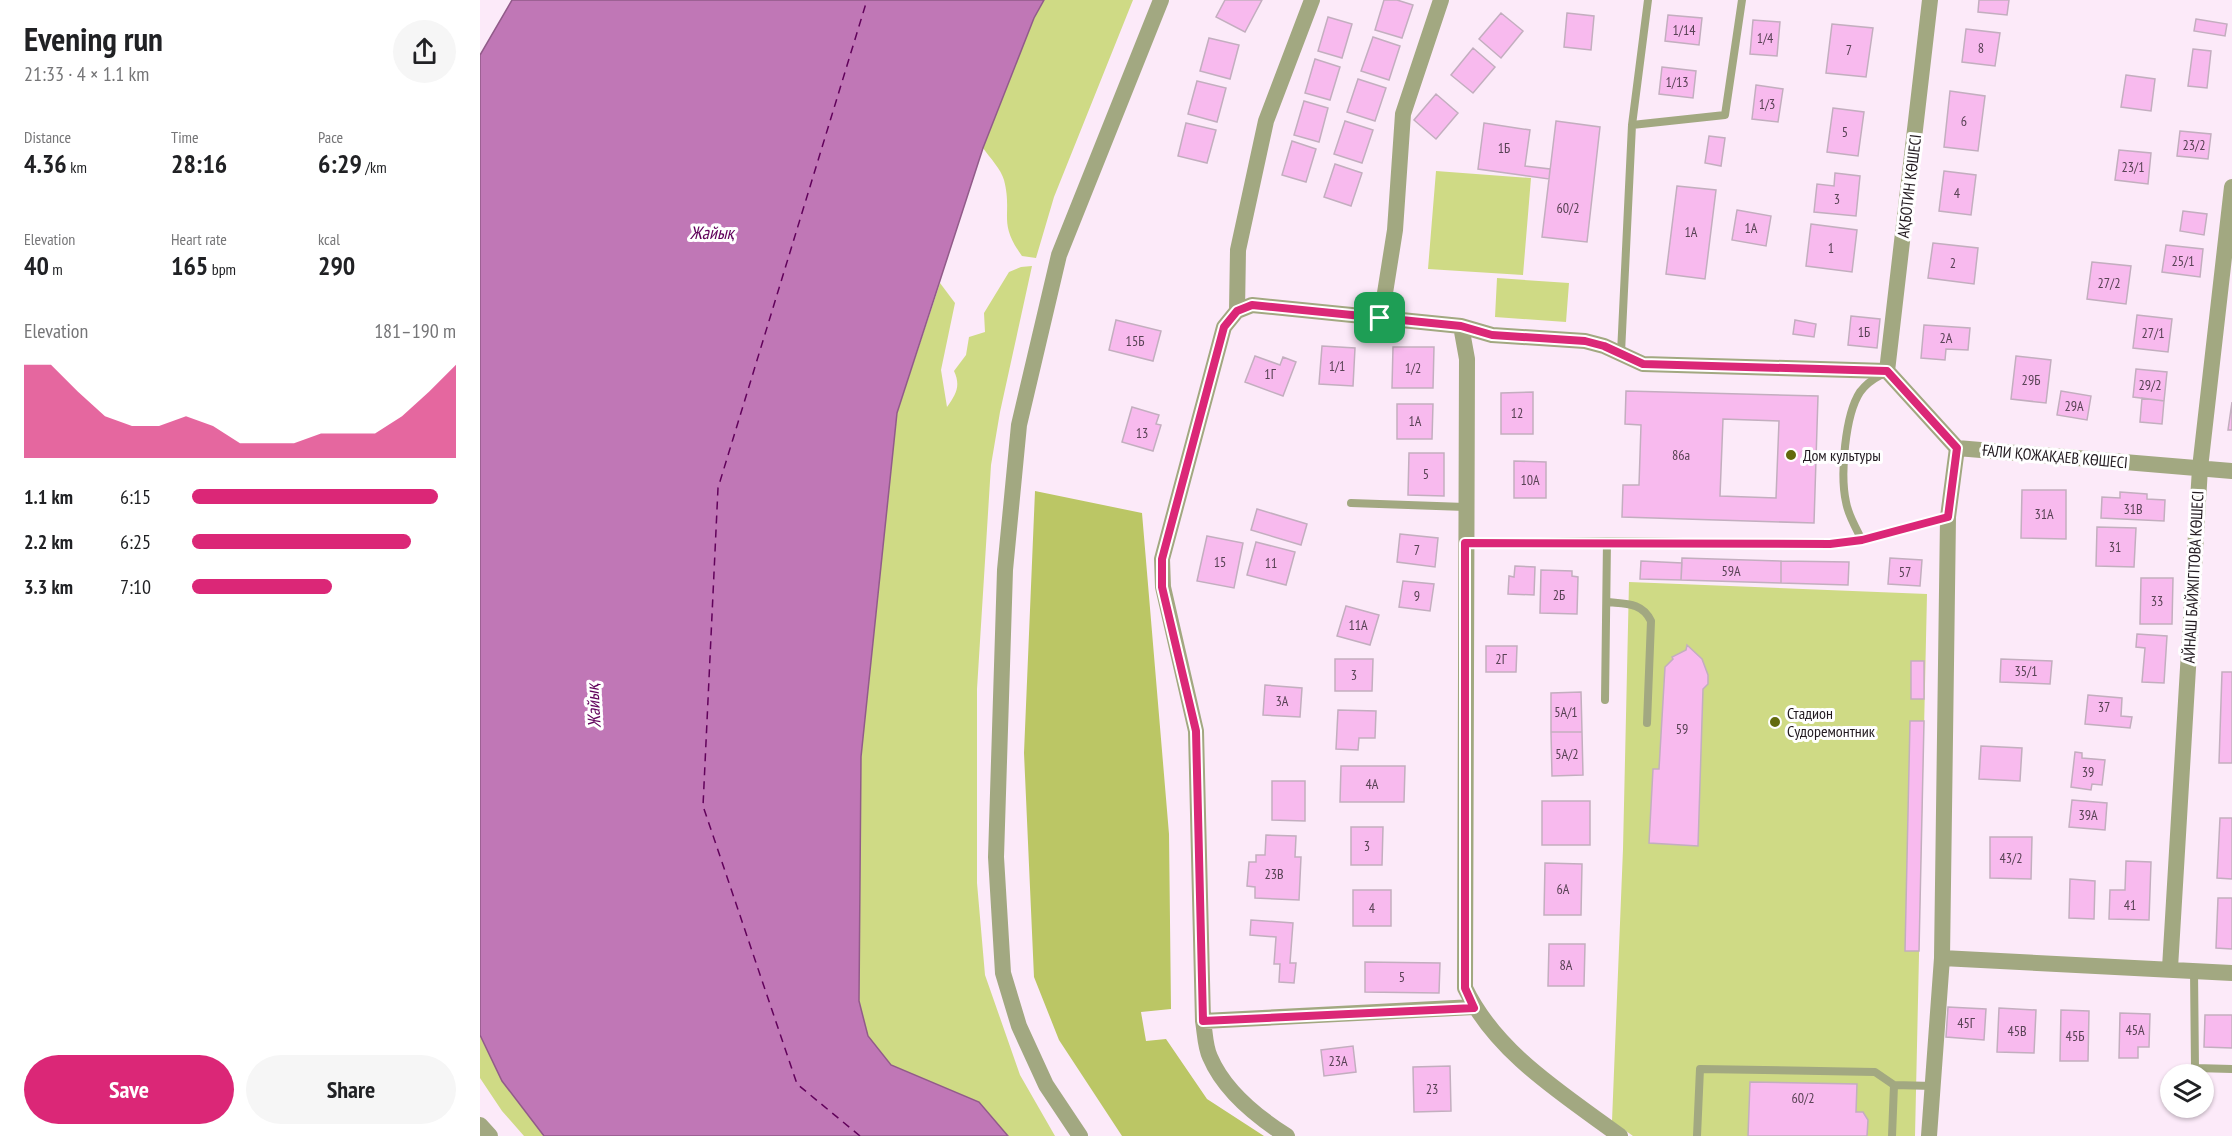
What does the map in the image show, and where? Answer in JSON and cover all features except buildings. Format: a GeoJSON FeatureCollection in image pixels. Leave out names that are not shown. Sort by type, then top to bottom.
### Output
{"type":"FeatureCollection","features":[{"type":"Feature","properties":{"kind":"street"},"geometry":{"type":"LineString","coordinates":[[1080,1136],[1046,1085],[1019,1026],[1003,973],[996,856],[1005,570],[1019,425],[1059,255],[1161,0]]}},
{"type":"Feature","properties":{"kind":"street"},"geometry":{"type":"LineString","coordinates":[[1237,311],[1238,250],[1266,121],[1312,0]]}},
{"type":"Feature","properties":{"kind":"street"},"geometry":{"type":"LineString","coordinates":[[1380,318],[1395,230],[1403,114],[1441,0]]}},
{"type":"Feature","properties":{"kind":"street","name":"АҚБОТИН КӨШЕСІ"},"geometry":{"type":"LineString","coordinates":[[1887,371],[1930,0]]}},
{"type":"Feature","properties":{"kind":"street","name":"АЙНАШ БАЙЖІГІТОВА КӨШЕСІ"},"geometry":{"type":"LineString","coordinates":[[2170,968],[2200,468],[2232,187]]}},
{"type":"Feature","properties":{"kind":"street"},"geometry":{"type":"LineString","coordinates":[[1287,1136],[1273,1127],[1227,1086],[1209,1056],[1203,1021],[1196,731],[1162,587],[1162,559],[1224,327],[1237,311],[1252,305],[1461,326],[1492,335],[1585,341],[1621,353],[1643,364],[1887,371],[1957,448],[1948,517],[1942,958],[1929,1136]]}},
{"type":"Feature","properties":{"kind":"street"},"geometry":{"type":"LineString","coordinates":[[1461,326],[1467,359],[1465,988],[1474,1008],[1530,1071],[1620,1136]]}},
{"type":"Feature","properties":{"kind":"street","name":"ҒАЛИ ҚОЖАҚАЕВ КӨШЕСІ"},"geometry":{"type":"LineString","coordinates":[[1957,448],[2232,471]]}},
{"type":"Feature","properties":{"kind":"street"},"geometry":{"type":"LineString","coordinates":[[1942,958],[2232,973]]}},
{"type":"Feature","properties":{"kind":"street"},"geometry":{"type":"LineString","coordinates":[[1203,1021],[1474,1008]]}},
{"type":"Feature","properties":{"kind":"street"},"geometry":{"type":"LineString","coordinates":[[480,1125],[490,1136]]}},
{"type":"Feature","properties":{"kind":"lane"},"geometry":{"type":"LineString","coordinates":[[1621,353],[1632,124],[1648,0]]}},
{"type":"Feature","properties":{"kind":"lane"},"geometry":{"type":"LineString","coordinates":[[1632,124],[1725,115],[1742,0]]}},
{"type":"Feature","properties":{"kind":"lane"},"geometry":{"type":"LineString","coordinates":[[1862,540],[1845,501],[1844,460],[1850,420],[1859,394],[1871,380],[1887,371]]}},
{"type":"Feature","properties":{"kind":"lane"},"geometry":{"type":"LineString","coordinates":[[1351,502],[1465,507]]}},
{"type":"Feature","properties":{"kind":"lane"},"geometry":{"type":"LineString","coordinates":[[1465,543],[1607,541],[1830,544],[1862,540],[1948,517]]}},
{"type":"Feature","properties":{"kind":"lane"},"geometry":{"type":"LineString","coordinates":[[1605,700],[1607,541]]}},
{"type":"Feature","properties":{"kind":"lane"},"geometry":{"type":"LineString","coordinates":[[1607,602],[1638,605],[1647,611],[1651,621],[1647,723]]}},
{"type":"Feature","properties":{"kind":"lane"},"geometry":{"type":"LineString","coordinates":[[2194,970],[2195,1068],[2232,1069]]}},
{"type":"Feature","properties":{"kind":"lane"},"geometry":{"type":"LineString","coordinates":[[1697,1136],[1700,1069],[1875,1072],[1894,1085],[1933,1086]]}},
{"type":"Feature","properties":{"kind":"lane"},"geometry":{"type":"LineString","coordinates":[[1892,1136],[1894,1085]]}},
{"type":"Feature","properties":{"kind":"green space"},"geometry":{"type":"Polygon","coordinates":[[[1044,0],[1133,0],[1054,197],[1036,258],[1022,256],[1014,244],[1008,226],[1003,176],[983,148],[1034,18],[1044,0]]]}},
{"type":"Feature","properties":{"kind":"green space"},"geometry":{"type":"Polygon","coordinates":[[[1436,171],[1531,178],[1523,275],[1428,269],[1436,171]]]}},
{"type":"Feature","properties":{"kind":"green space"},"geometry":{"type":"Polygon","coordinates":[[[1032,266],[1000,412],[991,465],[977,689],[977,883],[985,975],[1020,1075],[1055,1136],[1008,1136],[979,1102],[891,1065],[868,1036],[859,1001],[861,757],[897,413],[940,283],[955,303],[941,370],[947,407],[956,390],[957,381],[954,371],[966,355],[969,337],[985,332],[984,313],[1009,272],[1021,267],[1032,266]]]}},
{"type":"Feature","properties":{"kind":"green space"},"geometry":{"type":"Polygon","coordinates":[[[1497,278],[1569,283],[1566,322],[1495,317],[1497,278]]]}},
{"type":"Feature","properties":{"kind":"green space"},"geometry":{"type":"Polygon","coordinates":[[[1035,491],[1142,513],[1169,834],[1171,1009],[1141,1012],[1146,1041],[1166,1039],[1207,1099],[1264,1136],[1122,1136],[1059,1040],[1034,977],[1024,753],[1035,491]]]}},
{"type":"Feature","properties":{"kind":"green space","name":"Стадион Судоремонтник"},"geometry":{"type":"Polygon","coordinates":[[[1629,582],[1927,594],[1915,1136],[1633,1136],[1612,1121],[1623,849],[1629,582]]]}},
{"type":"Feature","properties":{"kind":"green space"},"geometry":{"type":"Polygon","coordinates":[[[480,1035],[502,1081],[544,1136],[524,1136],[502,1111],[480,1078],[480,1035]]]}},
{"type":"Feature","properties":{"kind":"water","name":"Жайық"},"geometry":{"type":"Polygon","coordinates":[[[512,0],[1044,0],[1034,18],[983,148],[897,413],[861,757],[859,1001],[868,1036],[891,1065],[979,1102],[1008,1136],[544,1136],[502,1081],[480,1035],[480,55],[512,0]]]}},
{"type":"Feature","properties":{"kind":"ferry route"},"geometry":{"type":"LineString","coordinates":[[860,1136],[797,1084],[703,806],[718,488],[867,0]]}},
{"type":"Feature","properties":{"kind":"place","name":"Дом культуры"},"geometry":{"type":"Point","coordinates":[1791,455]}},
{"type":"Feature","properties":{"kind":"place","name":"Стадион Судоремонтник"},"geometry":{"type":"Point","coordinates":[1775,722]}},
{"type":"Feature","properties":{"kind":"route"},"geometry":{"type":"LineString","coordinates":[[1252,305],[1380,318],[1461,326],[1492,335],[1585,341],[1604,346],[1643,364],[1887,371],[1957,448],[1948,517],[1862,540],[1830,544],[1607,541],[1465,543],[1465,988],[1474,1008],[1203,1021],[1196,731],[1162,587],[1162,559],[1224,327],[1237,311],[1252,305]]}}]}
